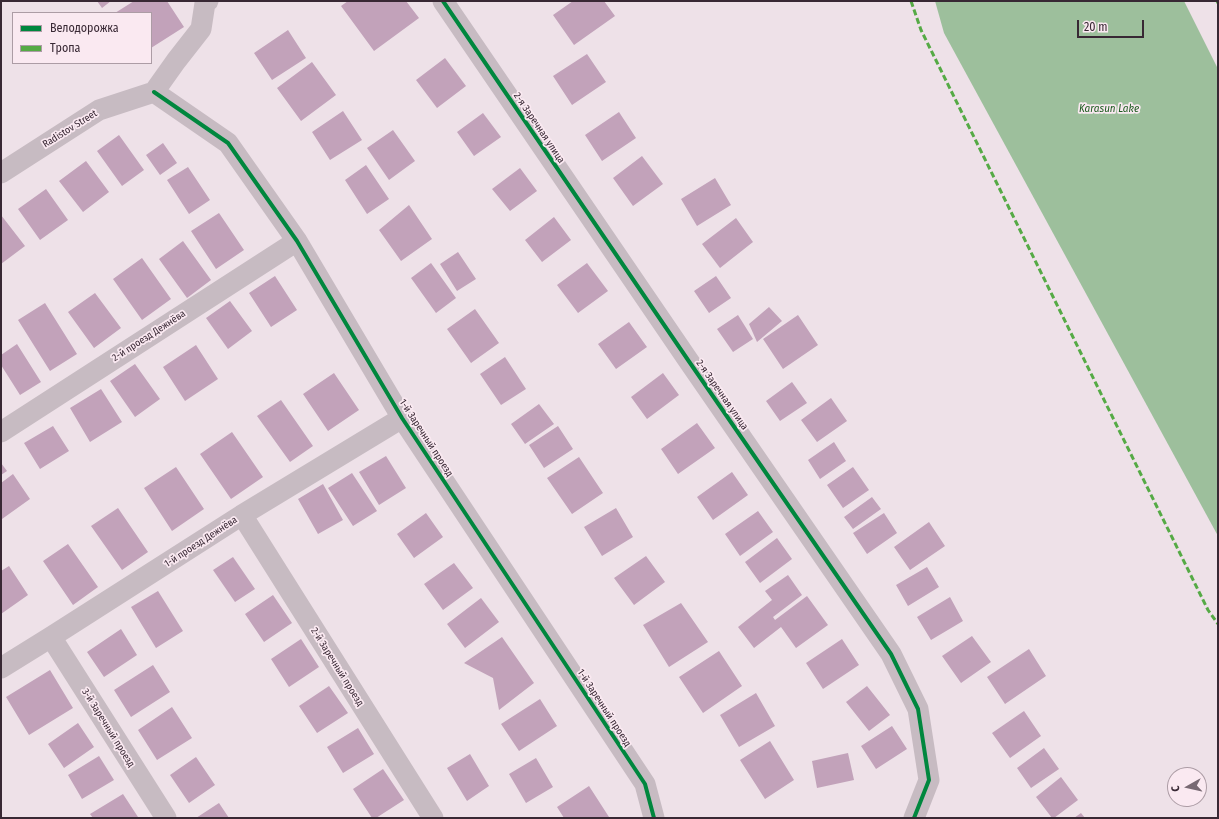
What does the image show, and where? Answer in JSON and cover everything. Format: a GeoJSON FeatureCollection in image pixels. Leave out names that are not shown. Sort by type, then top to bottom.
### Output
{"type":"FeatureCollection","features":[{"type":"Feature","properties":{"kind":"street","name":"2-я Заречная улица"},"geometry":{"type":"LineString","coordinates":[[443,1],[891,654],[918,709],[929,780],[914,818]]}},
{"type":"Feature","properties":{"kind":"street"},"geometry":{"type":"LineString","coordinates":[[154,92],[201,28],[205,2]]}},
{"type":"Feature","properties":{"kind":"street","name":"Radistov Street"},"geometry":{"type":"LineString","coordinates":[[1,173],[99,110],[154,92]]}},
{"type":"Feature","properties":{"kind":"street","name":"1-й Заречный проезд"},"geometry":{"type":"LineString","coordinates":[[154,92],[228,143],[297,241],[402,418],[644,784],[654,818]]}},
{"type":"Feature","properties":{"kind":"street","name":"2-й проезд Дежнёва"},"geometry":{"type":"LineString","coordinates":[[1,432],[297,241]]}},
{"type":"Feature","properties":{"kind":"street","name":"1-й проезд Дежнёва"},"geometry":{"type":"LineString","coordinates":[[1,668],[242,515],[402,418]]}},
{"type":"Feature","properties":{"kind":"street","name":"2-й Заречный проезд"},"geometry":{"type":"LineString","coordinates":[[242,515],[433,818]]}},
{"type":"Feature","properties":{"kind":"street","name":"3-й Заречный проезд"},"geometry":{"type":"LineString","coordinates":[[51,637],[166,818]]}},
{"type":"Feature","properties":{"kind":"water","name":"Karasun Lake"},"geometry":{"type":"Polygon","coordinates":[[[935,1],[1184,1],[1218,69],[1218,536],[944,33],[935,1]]]}},
{"type":"Feature","properties":{"kind":"building"},"geometry":{"type":"Polygon","coordinates":[[[97,1],[111,1],[102,8],[97,1]]]}},
{"type":"Feature","properties":{"kind":"building"},"geometry":{"type":"Polygon","coordinates":[[[134,1],[167,1],[184,27],[152,47],[152,12],[117,12],[134,1]]]}},
{"type":"Feature","properties":{"kind":"building"},"geometry":{"type":"Polygon","coordinates":[[[348,1],[406,1],[419,18],[374,51],[341,6],[348,1]]]}},
{"type":"Feature","properties":{"kind":"building"},"geometry":{"type":"Polygon","coordinates":[[[573,1],[604,1],[615,16],[574,45],[553,15],[573,1]]]}},
{"type":"Feature","properties":{"kind":"building"},"geometry":{"type":"Polygon","coordinates":[[[288,30],[306,58],[272,80],[254,53],[288,30]]]}},
{"type":"Feature","properties":{"kind":"building"},"geometry":{"type":"Polygon","coordinates":[[[587,54],[606,82],[572,105],[553,76],[587,54]]]}},
{"type":"Feature","properties":{"kind":"building"},"geometry":{"type":"Polygon","coordinates":[[[445,58],[466,86],[437,108],[416,80],[445,58]]]}},
{"type":"Feature","properties":{"kind":"building"},"geometry":{"type":"Polygon","coordinates":[[[312,62],[336,95],[301,121],[277,88],[312,62]]]}},
{"type":"Feature","properties":{"kind":"building"},"geometry":{"type":"Polygon","coordinates":[[[343,111],[362,140],[330,160],[312,132],[343,111]]]}},
{"type":"Feature","properties":{"kind":"building"},"geometry":{"type":"Polygon","coordinates":[[[619,112],[636,138],[602,161],[585,135],[619,112]]]}},
{"type":"Feature","properties":{"kind":"building"},"geometry":{"type":"Polygon","coordinates":[[[483,113],[501,137],[474,156],[457,132],[483,113]]]}},
{"type":"Feature","properties":{"kind":"building"},"geometry":{"type":"Polygon","coordinates":[[[393,130],[415,161],[389,180],[367,148],[393,130]]]}},
{"type":"Feature","properties":{"kind":"building"},"geometry":{"type":"Polygon","coordinates":[[[119,135],[144,170],[122,186],[97,151],[119,135]]]}},
{"type":"Feature","properties":{"kind":"building"},"geometry":{"type":"Polygon","coordinates":[[[163,143],[177,163],[160,175],[146,155],[163,143]]]}},
{"type":"Feature","properties":{"kind":"building"},"geometry":{"type":"Polygon","coordinates":[[[642,156],[663,184],[633,206],[613,178],[642,156]]]}},
{"type":"Feature","properties":{"kind":"building"},"geometry":{"type":"Polygon","coordinates":[[[86,161],[109,192],[83,212],[59,181],[86,161]]]}},
{"type":"Feature","properties":{"kind":"building"},"geometry":{"type":"Polygon","coordinates":[[[366,165],[389,199],[367,214],[345,180],[366,165]]]}},
{"type":"Feature","properties":{"kind":"building"},"geometry":{"type":"Polygon","coordinates":[[[188,167],[210,200],[189,214],[167,180],[188,167]]]}},
{"type":"Feature","properties":{"kind":"building"},"geometry":{"type":"Polygon","coordinates":[[[520,168],[537,191],[510,211],[492,189],[520,168]]]}},
{"type":"Feature","properties":{"kind":"building"},"geometry":{"type":"Polygon","coordinates":[[[715,178],[731,205],[697,226],[681,199],[715,178]]]}},
{"type":"Feature","properties":{"kind":"building"},"geometry":{"type":"Polygon","coordinates":[[[46,189],[68,220],[40,240],[18,209],[46,189]]]}},
{"type":"Feature","properties":{"kind":"building"},"geometry":{"type":"Polygon","coordinates":[[[409,205],[432,239],[401,261],[379,230],[409,205]]]}},
{"type":"Feature","properties":{"kind":"building"},"geometry":{"type":"Polygon","coordinates":[[[219,213],[244,250],[216,269],[191,231],[219,213]]]}},
{"type":"Feature","properties":{"kind":"building"},"geometry":{"type":"Polygon","coordinates":[[[1,215],[25,246],[1,264],[1,215]]]}},
{"type":"Feature","properties":{"kind":"building"},"geometry":{"type":"Polygon","coordinates":[[[554,217],[571,240],[542,262],[525,240],[554,217]]]}},
{"type":"Feature","properties":{"kind":"building"},"geometry":{"type":"Polygon","coordinates":[[[736,218],[753,242],[720,268],[702,244],[736,218]]]}},
{"type":"Feature","properties":{"kind":"building"},"geometry":{"type":"Polygon","coordinates":[[[183,241],[211,280],[187,298],[159,259],[183,241]]]}},
{"type":"Feature","properties":{"kind":"building"},"geometry":{"type":"Polygon","coordinates":[[[458,252],[476,279],[457,291],[440,264],[458,252]]]}},
{"type":"Feature","properties":{"kind":"building"},"geometry":{"type":"Polygon","coordinates":[[[142,258],[171,299],[142,320],[113,279],[142,258]]]}},
{"type":"Feature","properties":{"kind":"building"},"geometry":{"type":"Polygon","coordinates":[[[431,263],[456,298],[436,313],[411,278],[431,263]]]}},
{"type":"Feature","properties":{"kind":"building"},"geometry":{"type":"Polygon","coordinates":[[[587,263],[608,291],[578,313],[557,285],[587,263]]]}},
{"type":"Feature","properties":{"kind":"building"},"geometry":{"type":"Polygon","coordinates":[[[275,276],[297,310],[271,327],[249,293],[275,276]]]}},
{"type":"Feature","properties":{"kind":"building"},"geometry":{"type":"Polygon","coordinates":[[[716,276],[731,298],[709,313],[694,291],[716,276]]]}},
{"type":"Feature","properties":{"kind":"building"},"geometry":{"type":"Polygon","coordinates":[[[95,293],[121,328],[94,348],[68,312],[95,293]]]}},
{"type":"Feature","properties":{"kind":"building"},"geometry":{"type":"Polygon","coordinates":[[[230,301],[252,331],[228,349],[206,318],[230,301]]]}},
{"type":"Feature","properties":{"kind":"building"},"geometry":{"type":"Polygon","coordinates":[[[45,303],[77,354],[50,371],[18,320],[45,303]]]}},
{"type":"Feature","properties":{"kind":"building"},"geometry":{"type":"Polygon","coordinates":[[[769,307],[782,321],[757,342],[749,324],[769,307]]]}},
{"type":"Feature","properties":{"kind":"building"},"geometry":{"type":"Polygon","coordinates":[[[475,309],[499,343],[471,363],[447,329],[475,309]]]}},
{"type":"Feature","properties":{"kind":"building"},"geometry":{"type":"Polygon","coordinates":[[[738,315],[753,339],[733,352],[717,329],[738,315]]]}},
{"type":"Feature","properties":{"kind":"building"},"geometry":{"type":"Polygon","coordinates":[[[798,315],[818,345],[783,369],[763,339],[798,315]]]}},
{"type":"Feature","properties":{"kind":"building"},"geometry":{"type":"Polygon","coordinates":[[[629,322],[647,347],[616,369],[598,344],[629,322]]]}},
{"type":"Feature","properties":{"kind":"building"},"geometry":{"type":"Polygon","coordinates":[[[17,344],[41,382],[20,395],[1,365],[1,355],[17,344]]]}},
{"type":"Feature","properties":{"kind":"building"},"geometry":{"type":"Polygon","coordinates":[[[196,345],[218,379],[185,401],[163,367],[196,345]]]}},
{"type":"Feature","properties":{"kind":"building"},"geometry":{"type":"Polygon","coordinates":[[[505,357],[526,389],[501,405],[480,374],[505,357]]]}},
{"type":"Feature","properties":{"kind":"building"},"geometry":{"type":"Polygon","coordinates":[[[135,364],[160,399],[135,417],[110,381],[135,364]]]}},
{"type":"Feature","properties":{"kind":"building"},"geometry":{"type":"Polygon","coordinates":[[[334,373],[359,410],[328,431],[303,394],[334,373]]]}},
{"type":"Feature","properties":{"kind":"building"},"geometry":{"type":"Polygon","coordinates":[[[663,373],[679,395],[647,419],[631,397],[663,373]]]}},
{"type":"Feature","properties":{"kind":"building"},"geometry":{"type":"Polygon","coordinates":[[[792,382],[807,403],[780,421],[766,401],[792,382]]]}},
{"type":"Feature","properties":{"kind":"building"},"geometry":{"type":"Polygon","coordinates":[[[101,389],[122,422],[90,442],[70,408],[101,389]]]}},
{"type":"Feature","properties":{"kind":"building"},"geometry":{"type":"Polygon","coordinates":[[[831,398],[847,421],[817,442],[801,420],[831,398]]]}},
{"type":"Feature","properties":{"kind":"building"},"geometry":{"type":"Polygon","coordinates":[[[281,400],[313,446],[290,462],[257,416],[281,400]]]}},
{"type":"Feature","properties":{"kind":"building"},"geometry":{"type":"Polygon","coordinates":[[[539,404],[554,424],[525,444],[511,424],[539,404]]]}},
{"type":"Feature","properties":{"kind":"building"},"geometry":{"type":"Polygon","coordinates":[[[697,423],[715,448],[678,474],[661,449],[697,423]]]}},
{"type":"Feature","properties":{"kind":"building"},"geometry":{"type":"Polygon","coordinates":[[[53,426],[69,451],[40,469],[24,443],[53,426]]]}},
{"type":"Feature","properties":{"kind":"building"},"geometry":{"type":"Polygon","coordinates":[[[558,426],[573,449],[544,468],[529,445],[558,426]]]}},
{"type":"Feature","properties":{"kind":"building"},"geometry":{"type":"Polygon","coordinates":[[[232,432],[263,477],[231,499],[200,454],[232,432]]]}},
{"type":"Feature","properties":{"kind":"building"},"geometry":{"type":"Polygon","coordinates":[[[834,442],[846,461],[820,479],[808,460],[834,442]]]}},
{"type":"Feature","properties":{"kind":"building"},"geometry":{"type":"Polygon","coordinates":[[[386,456],[406,488],[379,505],[359,472],[386,456]]]}},
{"type":"Feature","properties":{"kind":"building"},"geometry":{"type":"Polygon","coordinates":[[[579,457],[603,493],[572,514],[547,478],[579,457]]]}},
{"type":"Feature","properties":{"kind":"building"},"geometry":{"type":"Polygon","coordinates":[[[1,463],[7,471],[1,475],[1,463]]]}},
{"type":"Feature","properties":{"kind":"building"},"geometry":{"type":"Polygon","coordinates":[[[176,467],[204,509],[172,531],[144,488],[176,467]]]}},
{"type":"Feature","properties":{"kind":"building"},"geometry":{"type":"Polygon","coordinates":[[[853,467],[869,490],[843,508],[827,485],[853,467]]]}},
{"type":"Feature","properties":{"kind":"building"},"geometry":{"type":"Polygon","coordinates":[[[732,472],[748,495],[713,520],[697,497],[732,472]]]}},
{"type":"Feature","properties":{"kind":"building"},"geometry":{"type":"Polygon","coordinates":[[[352,473],[377,511],[353,526],[328,488],[352,473]]]}},
{"type":"Feature","properties":{"kind":"building"},"geometry":{"type":"Polygon","coordinates":[[[13,474],[30,499],[2,519],[1,483],[13,474]]]}},
{"type":"Feature","properties":{"kind":"building"},"geometry":{"type":"Polygon","coordinates":[[[323,484],[343,520],[318,534],[298,499],[323,484]]]}},
{"type":"Feature","properties":{"kind":"building"},"geometry":{"type":"Polygon","coordinates":[[[872,497],[881,509],[853,529],[844,517],[872,497]]]}},
{"type":"Feature","properties":{"kind":"building"},"geometry":{"type":"Polygon","coordinates":[[[118,508],[148,552],[122,570],[91,526],[118,508]]]}},
{"type":"Feature","properties":{"kind":"building"},"geometry":{"type":"Polygon","coordinates":[[[616,508],[633,537],[602,556],[584,527],[616,508]]]}},
{"type":"Feature","properties":{"kind":"building"},"geometry":{"type":"Polygon","coordinates":[[[758,511],[773,532],[740,556],[725,534],[758,511]]]}},
{"type":"Feature","properties":{"kind":"building"},"geometry":{"type":"Polygon","coordinates":[[[426,513],[443,537],[414,558],[397,534],[426,513]]]}},
{"type":"Feature","properties":{"kind":"building"},"geometry":{"type":"Polygon","coordinates":[[[884,513],[897,533],[867,554],[853,533],[884,513]]]}},
{"type":"Feature","properties":{"kind":"building"},"geometry":{"type":"Polygon","coordinates":[[[929,522],[945,546],[910,570],[894,547],[929,522]]]}},
{"type":"Feature","properties":{"kind":"building"},"geometry":{"type":"Polygon","coordinates":[[[777,538],[792,559],[760,583],[745,562],[777,538]]]}},
{"type":"Feature","properties":{"kind":"building"},"geometry":{"type":"Polygon","coordinates":[[[68,544],[98,587],[73,605],[43,561],[68,544]]]}},
{"type":"Feature","properties":{"kind":"building"},"geometry":{"type":"Polygon","coordinates":[[[646,556],[665,582],[634,605],[614,578],[646,556]]]}},
{"type":"Feature","properties":{"kind":"building"},"geometry":{"type":"Polygon","coordinates":[[[233,557],[255,589],[235,602],[213,570],[233,557]]]}},
{"type":"Feature","properties":{"kind":"building"},"geometry":{"type":"Polygon","coordinates":[[[454,563],[473,588],[443,610],[424,584],[454,563]]]}},
{"type":"Feature","properties":{"kind":"building"},"geometry":{"type":"Polygon","coordinates":[[[9,566],[28,595],[1,614],[1,571],[9,566]]]}},
{"type":"Feature","properties":{"kind":"building"},"geometry":{"type":"Polygon","coordinates":[[[927,567],[939,587],[908,606],[896,585],[927,567]]]}},
{"type":"Feature","properties":{"kind":"building"},"geometry":{"type":"Polygon","coordinates":[[[788,575],[802,595],[773,617],[775,620],[807,596],[828,625],[796,648],[781,627],[754,648],[738,627],[772,600],[765,591],[788,575]]]}},
{"type":"Feature","properties":{"kind":"building"},"geometry":{"type":"Polygon","coordinates":[[[158,591],[183,631],[156,648],[131,607],[158,591]]]}},
{"type":"Feature","properties":{"kind":"building"},"geometry":{"type":"Polygon","coordinates":[[[273,595],[292,623],[264,642],[245,614],[273,595]]]}},
{"type":"Feature","properties":{"kind":"building"},"geometry":{"type":"Polygon","coordinates":[[[950,597],[963,621],[931,640],[917,617],[950,597]]]}},
{"type":"Feature","properties":{"kind":"building"},"geometry":{"type":"Polygon","coordinates":[[[481,598],[499,622],[465,648],[447,624],[481,598]]]}},
{"type":"Feature","properties":{"kind":"building"},"geometry":{"type":"Polygon","coordinates":[[[681,603],[708,642],[669,667],[643,625],[681,603]]]}},
{"type":"Feature","properties":{"kind":"building"},"geometry":{"type":"Polygon","coordinates":[[[121,629],[137,655],[104,677],[87,652],[121,629]]]}},
{"type":"Feature","properties":{"kind":"building"},"geometry":{"type":"Polygon","coordinates":[[[972,636],[991,662],[961,683],[942,656],[972,636]]]}},
{"type":"Feature","properties":{"kind":"building"},"geometry":{"type":"Polygon","coordinates":[[[502,637],[534,683],[499,710],[493,678],[464,663],[502,637]]]}},
{"type":"Feature","properties":{"kind":"building"},"geometry":{"type":"Polygon","coordinates":[[[301,639],[319,667],[289,687],[271,659],[301,639]]]}},
{"type":"Feature","properties":{"kind":"building"},"geometry":{"type":"Polygon","coordinates":[[[842,639],[859,665],[823,689],[806,663],[842,639]]]}},
{"type":"Feature","properties":{"kind":"building"},"geometry":{"type":"Polygon","coordinates":[[[1029,649],[1046,676],[1005,704],[987,677],[1029,649]]]}},
{"type":"Feature","properties":{"kind":"building"},"geometry":{"type":"Polygon","coordinates":[[[719,651],[742,686],[703,713],[679,677],[719,651]]]}},
{"type":"Feature","properties":{"kind":"building"},"geometry":{"type":"Polygon","coordinates":[[[153,665],[170,692],[131,717],[114,690],[153,665]]]}},
{"type":"Feature","properties":{"kind":"building"},"geometry":{"type":"Polygon","coordinates":[[[50,670],[73,708],[29,735],[6,697],[50,670]]]}},
{"type":"Feature","properties":{"kind":"building"},"geometry":{"type":"Polygon","coordinates":[[[329,686],[348,713],[317,733],[299,706],[329,686]]]}},
{"type":"Feature","properties":{"kind":"building"},"geometry":{"type":"Polygon","coordinates":[[[867,686],[890,715],[869,731],[846,702],[867,686]]]}},
{"type":"Feature","properties":{"kind":"building"},"geometry":{"type":"Polygon","coordinates":[[[756,693],[775,726],[739,747],[720,715],[756,693]]]}},
{"type":"Feature","properties":{"kind":"building"},"geometry":{"type":"Polygon","coordinates":[[[540,699],[557,726],[519,751],[501,724],[540,699]]]}},
{"type":"Feature","properties":{"kind":"building"},"geometry":{"type":"Polygon","coordinates":[[[172,707],[192,738],[157,760],[138,730],[172,707]]]}},
{"type":"Feature","properties":{"kind":"building"},"geometry":{"type":"Polygon","coordinates":[[[1024,711],[1041,736],[1010,758],[992,733],[1024,711]]]}},
{"type":"Feature","properties":{"kind":"building"},"geometry":{"type":"Polygon","coordinates":[[[78,723],[94,747],[64,768],[48,744],[78,723]]]}},
{"type":"Feature","properties":{"kind":"building"},"geometry":{"type":"Polygon","coordinates":[[[892,726],[907,749],[876,769],[861,746],[892,726]]]}},
{"type":"Feature","properties":{"kind":"building"},"geometry":{"type":"Polygon","coordinates":[[[358,728],[374,754],[343,773],[327,747],[358,728]]]}},
{"type":"Feature","properties":{"kind":"building"},"geometry":{"type":"Polygon","coordinates":[[[770,741],[794,780],[765,799],[740,760],[770,741]]]}},
{"type":"Feature","properties":{"kind":"building"},"geometry":{"type":"Polygon","coordinates":[[[1044,748],[1059,769],[1031,788],[1017,768],[1044,748]]]}},
{"type":"Feature","properties":{"kind":"building"},"geometry":{"type":"Polygon","coordinates":[[[848,753],[854,780],[817,788],[812,761],[848,753]]]}},
{"type":"Feature","properties":{"kind":"building"},"geometry":{"type":"Polygon","coordinates":[[[470,754],[489,786],[467,801],[447,768],[470,754]]]}},
{"type":"Feature","properties":{"kind":"building"},"geometry":{"type":"Polygon","coordinates":[[[99,756],[114,780],[82,799],[68,775],[99,756]]]}},
{"type":"Feature","properties":{"kind":"building"},"geometry":{"type":"Polygon","coordinates":[[[196,757],[215,785],[189,803],[170,775],[196,757]]]}},
{"type":"Feature","properties":{"kind":"building"},"geometry":{"type":"Polygon","coordinates":[[[536,758],[553,787],[526,803],[509,774],[536,758]]]}},
{"type":"Feature","properties":{"kind":"building"},"geometry":{"type":"Polygon","coordinates":[[[383,769],[404,800],[376,818],[372,818],[353,789],[383,769]]]}},
{"type":"Feature","properties":{"kind":"building"},"geometry":{"type":"Polygon","coordinates":[[[1061,777],[1078,800],[1052,818],[1036,797],[1061,777]]]}},
{"type":"Feature","properties":{"kind":"building"},"geometry":{"type":"Polygon","coordinates":[[[589,786],[609,817],[564,818],[557,807],[589,786]]]}},
{"type":"Feature","properties":{"kind":"building"},"geometry":{"type":"Polygon","coordinates":[[[123,794],[138,817],[93,818],[90,814],[123,794]]]}},
{"type":"Feature","properties":{"kind":"building"},"geometry":{"type":"Polygon","coordinates":[[[219,803],[229,818],[196,818],[219,803]]]}},
{"type":"Feature","properties":{"kind":"building"},"geometry":{"type":"Polygon","coordinates":[[[1081,813],[1085,818],[1074,818],[1081,813]]]}},
{"type":"Feature","properties":{"kind":"marked path"},"geometry":{"type":"LineString","coordinates":[[911,1],[921,30],[1208,610],[1218,624]]}},
{"type":"Feature","properties":{"kind":"cycle path"},"geometry":{"type":"LineString","coordinates":[[443,1],[891,654],[918,709],[929,780],[914,818]]}},
{"type":"Feature","properties":{"kind":"cycle path"},"geometry":{"type":"LineString","coordinates":[[154,92],[228,143],[297,241],[402,418],[645,784],[654,818]]}}]}
